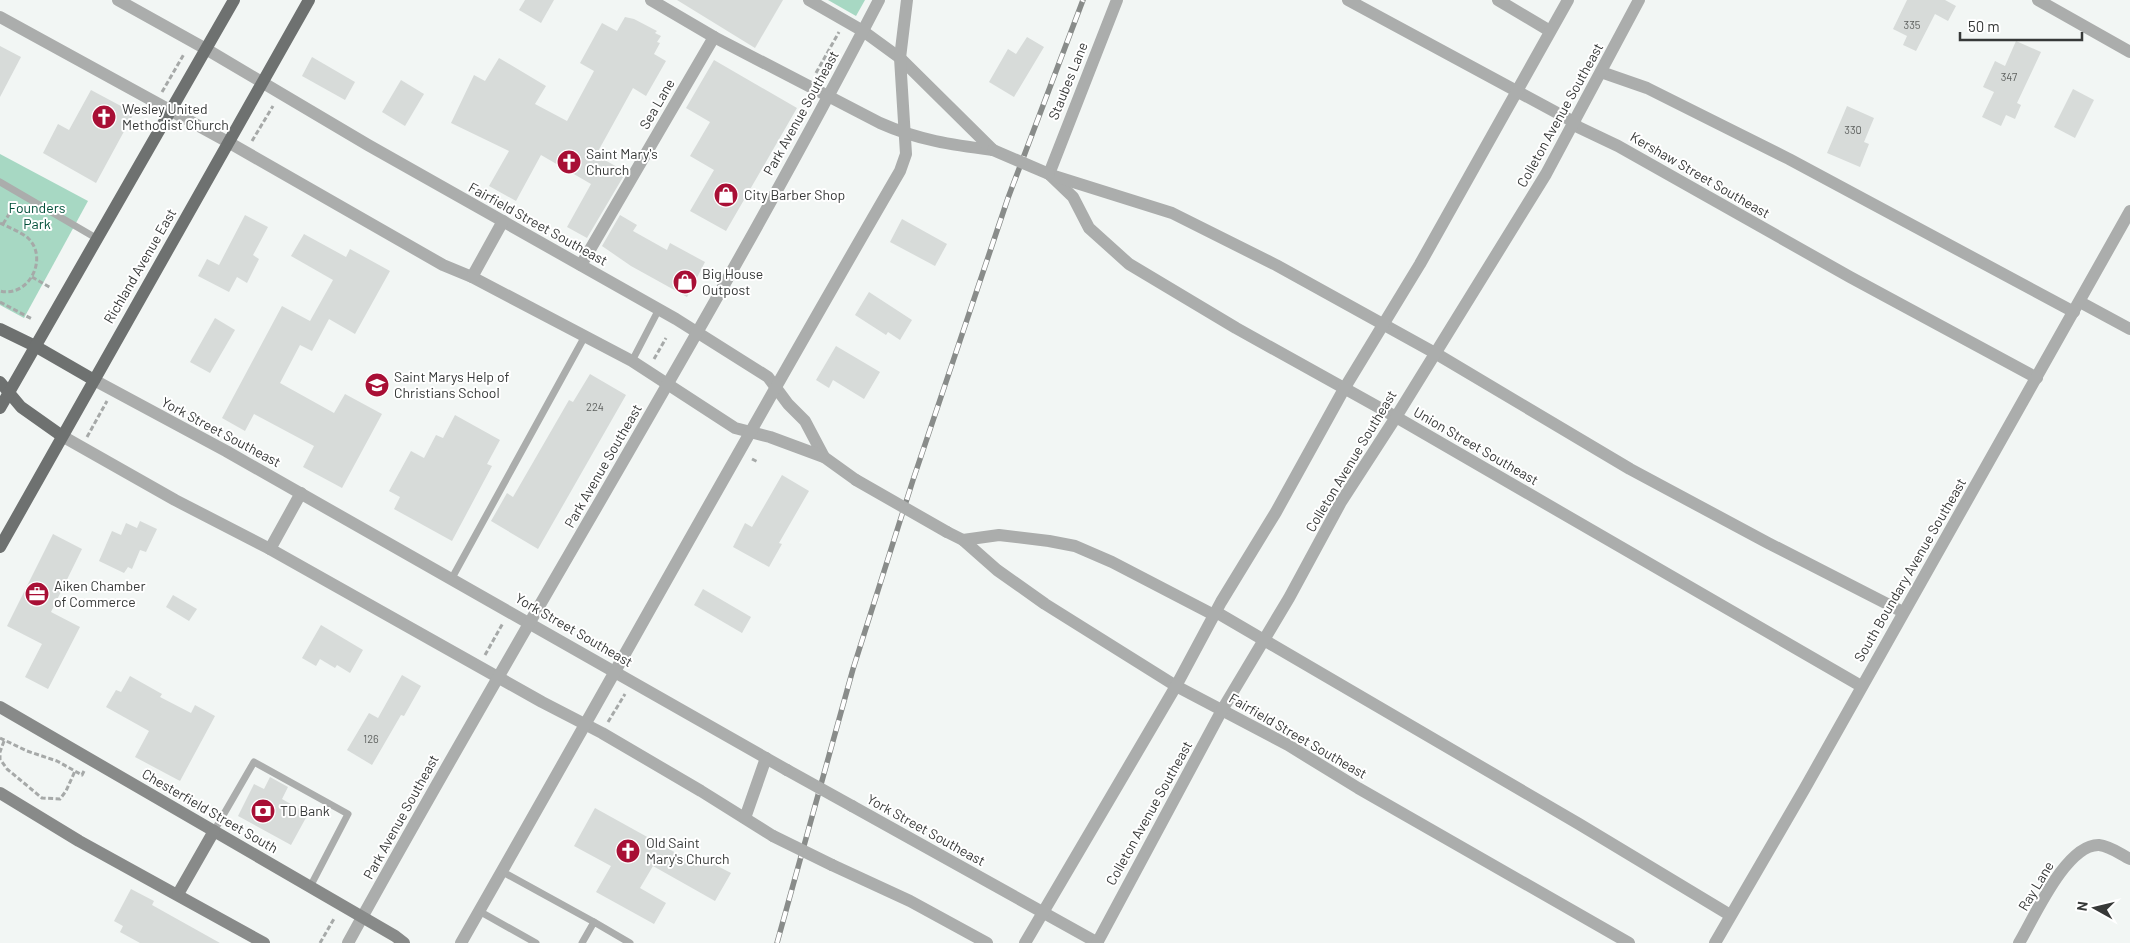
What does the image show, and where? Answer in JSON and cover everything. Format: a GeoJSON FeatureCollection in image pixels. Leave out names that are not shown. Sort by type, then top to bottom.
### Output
{"type":"FeatureCollection","features":[{"type":"Feature","properties":{"kind":"main road"},"geometry":{"type":"LineString","coordinates":[[0,408],[234,0]]}},
{"type":"Feature","properties":{"kind":"main road","name":"Richland Avenue East"},"geometry":{"type":"LineString","coordinates":[[0,548],[309,0]]}},
{"type":"Feature","properties":{"kind":"main road","name":"York Street Southeast"},"geometry":{"type":"LineString","coordinates":[[0,329],[35,346],[94,380]]}},
{"type":"Feature","properties":{"kind":"main road"},"geometry":{"type":"LineString","coordinates":[[0,382],[21,407],[62,436]]}},
{"type":"Feature","properties":{"kind":"main road","name":"Chesterfield Street South"},"geometry":{"type":"LineString","coordinates":[[0,708],[310,886],[404,943]]}},
{"type":"Feature","properties":{"kind":"main road"},"geometry":{"type":"LineString","coordinates":[[0,794],[80,841],[264,943]]}},
{"type":"Feature","properties":{"kind":"main road"},"geometry":{"type":"LineString","coordinates":[[178,894],[214,831]]}},
{"type":"Feature","properties":{"kind":"street","name":"Fairfield Street Southeast"},"geometry":{"type":"LineString","coordinates":[[118,0],[659,309],[768,377],[788,404],[805,421],[824,457]]}},
{"type":"Feature","properties":{"kind":"street","name":"Union Street Southeast"},"geometry":{"type":"LineString","coordinates":[[651,0],[714,37],[880,123],[906,134],[936,143],[993,150],[1049,174],[1172,213],[1276,265],[1435,353],[1630,469],[1768,543],[1903,612]]}},
{"type":"Feature","properties":{"kind":"street","name":"Union Street Southeast"},"geometry":{"type":"LineString","coordinates":[[809,0],[863,31],[900,58],[993,150]]}},
{"type":"Feature","properties":{"kind":"street","name":"Park Avenue Southeast"},"geometry":{"type":"LineString","coordinates":[[348,943],[497,677],[698,334],[879,0]]}},
{"type":"Feature","properties":{"kind":"street"},"geometry":{"type":"LineString","coordinates":[[461,943],[900,171],[906,154],[900,58],[907,0]]}},
{"type":"Feature","properties":{"kind":"street","name":"Staubes Lane"},"geometry":{"type":"LineString","coordinates":[[1049,174],[1117,0]]}},
{"type":"Feature","properties":{"kind":"street","name":"Kershaw Street Southeast"},"geometry":{"type":"LineString","coordinates":[[1348,0],[1518,91],[1574,122],[1578,127],[1618,146],[2037,378]]}},
{"type":"Feature","properties":{"kind":"street"},"geometry":{"type":"LineString","coordinates":[[1498,0],[1550,31]]}},
{"type":"Feature","properties":{"kind":"street"},"geometry":{"type":"LineString","coordinates":[[1024,943],[1176,686],[1215,613],[1276,512],[1344,388],[1420,264],[1568,0]]}},
{"type":"Feature","properties":{"kind":"street","name":"Colleton Avenue Southeast"},"geometry":{"type":"LineString","coordinates":[[1097,943],[1222,710],[1289,598],[1341,502],[1396,417],[1546,174],[1640,0]]}},
{"type":"Feature","properties":{"kind":"street"},"geometry":{"type":"LineString","coordinates":[[2038,0],[2130,52]]}},
{"type":"Feature","properties":{"kind":"street","name":"Fairfield Street Southeast"},"geometry":{"type":"LineString","coordinates":[[0,17],[228,142],[443,265],[472,277],[632,360],[735,428],[770,437],[824,457],[856,480],[963,540],[998,570],[1045,604],[1176,686],[1288,745],[1367,793],[1629,943]]}},
{"type":"Feature","properties":{"kind":"street","name":"Sea Lane"},"geometry":{"type":"LineString","coordinates":[[581,265],[714,37]]}},
{"type":"Feature","properties":{"kind":"street"},"geometry":{"type":"LineString","coordinates":[[1601,72],[1647,88],[2077,307],[2130,329]]}},
{"type":"Feature","properties":{"kind":"street","name":"Union Street Southeast"},"geometry":{"type":"LineString","coordinates":[[1049,174],[1073,197],[1089,228],[1129,264],[1236,328],[1396,417],[1861,686]]}},
{"type":"Feature","properties":{"kind":"street","name":"South Boundary Avenue Southeast"},"geometry":{"type":"LineString","coordinates":[[1715,943],[1805,788],[2130,211]]}},
{"type":"Feature","properties":{"kind":"street"},"geometry":{"type":"LineString","coordinates":[[472,277],[502,221]]}},
{"type":"Feature","properties":{"kind":"street","name":"York Street Southeast"},"geometry":{"type":"LineString","coordinates":[[94,380],[226,450],[787,770],[1097,943]]}},
{"type":"Feature","properties":{"kind":"street"},"geometry":{"type":"LineString","coordinates":[[62,436],[175,500],[270,549],[586,725],[773,836],[910,901],[987,943]]}},
{"type":"Feature","properties":{"kind":"street"},"geometry":{"type":"LineString","coordinates":[[270,549],[301,493]]}},
{"type":"Feature","properties":{"kind":"street"},"geometry":{"type":"LineString","coordinates":[[963,540],[998,535],[1049,541],[1075,546],[1112,562],[1264,639],[1579,824],[1730,916]]}},
{"type":"Feature","properties":{"kind":"street"},"geometry":{"type":"LineString","coordinates":[[745,818],[766,758]]}},
{"type":"Feature","properties":{"kind":"street","name":"Ray Lane"},"geometry":{"type":"LineString","coordinates":[[2019,943],[2061,869],[2084,848],[2092,846],[2108,847],[2130,859]]}},
{"type":"Feature","properties":{"kind":"lane"},"geometry":{"type":"LineString","coordinates":[[0,182],[96,238]]}},
{"type":"Feature","properties":{"kind":"lane"},"geometry":{"type":"LineString","coordinates":[[632,360],[659,309]]}},
{"type":"Feature","properties":{"kind":"lane"},"geometry":{"type":"LineString","coordinates":[[452,578],[585,336]]}},
{"type":"Feature","properties":{"kind":"lane"},"geometry":{"type":"LineString","coordinates":[[214,831],[254,762],[348,814],[310,886]]}},
{"type":"Feature","properties":{"kind":"lane"},"geometry":{"type":"LineString","coordinates":[[502,871],[630,943]]}},
{"type":"Feature","properties":{"kind":"lane"},"geometry":{"type":"LineString","coordinates":[[479,911],[536,943]]}},
{"type":"Feature","properties":{"kind":"lane"},"geometry":{"type":"LineString","coordinates":[[582,943],[594,922]]}},
{"type":"Feature","properties":{"kind":"path"},"geometry":{"type":"LineString","coordinates":[[816,73],[841,29]]}},
{"type":"Feature","properties":{"kind":"path"},"geometry":{"type":"LineString","coordinates":[[162,93],[184,54]]}},
{"type":"Feature","properties":{"kind":"path"},"geometry":{"type":"LineString","coordinates":[[251,144],[273,106]]}},
{"type":"Feature","properties":{"kind":"path"},"geometry":{"type":"LineString","coordinates":[[0,291],[12,291],[21,287],[32,277],[36,268],[34,248],[28,238],[1,223],[21,194]]}},
{"type":"Feature","properties":{"kind":"path"},"geometry":{"type":"LineString","coordinates":[[32,277],[51,288]]}},
{"type":"Feature","properties":{"kind":"path"},"geometry":{"type":"LineString","coordinates":[[0,302],[32,319]]}},
{"type":"Feature","properties":{"kind":"path"},"geometry":{"type":"LineString","coordinates":[[654,360],[666,338]]}},
{"type":"Feature","properties":{"kind":"path"},"geometry":{"type":"LineString","coordinates":[[84,442],[108,400]]}},
{"type":"Feature","properties":{"kind":"path"},"geometry":{"type":"LineString","coordinates":[[752,459],[758,462]]}},
{"type":"Feature","properties":{"kind":"path"},"geometry":{"type":"LineString","coordinates":[[484,658],[504,621]]}},
{"type":"Feature","properties":{"kind":"path"},"geometry":{"type":"LineString","coordinates":[[607,725],[625,694]]}},
{"type":"Feature","properties":{"kind":"path"},"geometry":{"type":"LineString","coordinates":[[0,738],[57,761],[82,775],[91,760]]}},
{"type":"Feature","properties":{"kind":"path"},"geometry":{"type":"LineString","coordinates":[[4,741],[0,752],[0,759],[7,769],[42,798],[60,799],[76,771]]}},
{"type":"Feature","properties":{"kind":"path"},"geometry":{"type":"LineString","coordinates":[[320,943],[336,916]]}},
{"type":"Feature","properties":{"kind":"green space"},"geometry":{"type":"Polygon","coordinates":[[[828,0],[865,0],[856,16],[828,0]]]}},
{"type":"Feature","properties":{"kind":"green space","name":"Founders Park"},"geometry":{"type":"Polygon","coordinates":[[[0,154],[88,201],[24,318],[0,305],[0,154]]]}},
{"type":"Feature","properties":{"kind":"building"},"geometry":{"type":"Polygon","coordinates":[[[525,0],[554,0],[541,23],[519,10],[525,0]]]}},
{"type":"Feature","properties":{"kind":"building"},"geometry":{"type":"Polygon","coordinates":[[[677,0],[783,0],[755,48],[677,0]]]}},
{"type":"Feature","properties":{"kind":"building"},"geometry":{"type":"Polygon","coordinates":[[[1907,0],[1945,0],[1956,6],[1948,21],[1935,14],[1916,51],[1903,45],[1907,36],[1893,29],[1907,0]]]}},
{"type":"Feature","properties":{"kind":"building"},"geometry":{"type":"Polygon","coordinates":[[[625,17],[634,19],[657,31],[655,33],[661,36],[657,42],[660,43],[654,54],[666,61],[646,96],[633,88],[596,155],[626,172],[587,238],[567,227],[591,184],[541,155],[516,201],[489,186],[509,151],[451,123],[474,75],[485,81],[499,58],[546,86],[535,104],[567,121],[594,71],[580,63],[602,23],[617,31],[625,17]]]}},
{"type":"Feature","properties":{"kind":"building"},"geometry":{"type":"Polygon","coordinates":[[[1027,37],[1044,47],[1014,97],[989,82],[1008,49],[1016,54],[1027,37]]]}},
{"type":"Feature","properties":{"kind":"building"},"geometry":{"type":"Polygon","coordinates":[[[2016,41],[2041,52],[2017,103],[2021,105],[2015,119],[2006,115],[2001,126],[1982,117],[1994,92],[1983,87],[1995,61],[2005,66],[2016,41]]]}},
{"type":"Feature","properties":{"kind":"building"},"geometry":{"type":"Polygon","coordinates":[[[0,46],[21,57],[0,97],[0,46]]]}},
{"type":"Feature","properties":{"kind":"building"},"geometry":{"type":"Polygon","coordinates":[[[312,57],[355,82],[345,100],[302,76],[312,57]]]}},
{"type":"Feature","properties":{"kind":"building"},"geometry":{"type":"Polygon","coordinates":[[[714,60],[797,108],[726,231],[690,211],[714,170],[690,156],[710,122],[686,108],[714,60]]]}},
{"type":"Feature","properties":{"kind":"building"},"geometry":{"type":"Polygon","coordinates":[[[401,80],[424,94],[405,126],[382,112],[401,80]]]}},
{"type":"Feature","properties":{"kind":"building"},"geometry":{"type":"Polygon","coordinates":[[[2073,89],[2094,100],[2075,138],[2054,127],[2073,89]]]}},
{"type":"Feature","properties":{"kind":"building"},"geometry":{"type":"Polygon","coordinates":[[[91,90],[134,113],[96,183],[43,153],[58,124],[69,130],[91,90]]]}},
{"type":"Feature","properties":{"kind":"building"},"geometry":{"type":"Polygon","coordinates":[[[1847,106],[1874,118],[1864,142],[1869,144],[1860,167],[1827,153],[1847,106]]]}},
{"type":"Feature","properties":{"kind":"building"},"geometry":{"type":"Polygon","coordinates":[[[245,215],[268,227],[253,255],[259,259],[247,283],[237,277],[229,292],[198,276],[207,259],[219,265],[245,215]]]}},
{"type":"Feature","properties":{"kind":"building"},"geometry":{"type":"Polygon","coordinates":[[[620,215],[637,225],[633,231],[667,250],[670,243],[705,262],[687,297],[631,266],[602,246],[620,215]]]}},
{"type":"Feature","properties":{"kind":"building"},"geometry":{"type":"Polygon","coordinates":[[[902,219],[947,244],[935,266],[890,242],[902,219]]]}},
{"type":"Feature","properties":{"kind":"building"},"geometry":{"type":"Polygon","coordinates":[[[304,234],[346,257],[350,249],[390,271],[355,334],[329,319],[312,351],[300,345],[280,383],[334,413],[345,394],[382,414],[342,488],[303,467],[314,446],[254,414],[245,431],[222,418],[282,306],[310,321],[333,280],[291,256],[304,234]]]}},
{"type":"Feature","properties":{"kind":"building"},"geometry":{"type":"Polygon","coordinates":[[[869,292],[912,320],[900,340],[888,332],[886,335],[855,315],[869,292]]]}},
{"type":"Feature","properties":{"kind":"building"},"geometry":{"type":"Polygon","coordinates":[[[215,318],[235,330],[210,373],[190,362],[215,318]]]}},
{"type":"Feature","properties":{"kind":"building"},"geometry":{"type":"Polygon","coordinates":[[[836,346],[880,372],[864,399],[833,380],[829,388],[816,380],[836,346]]]}},
{"type":"Feature","properties":{"kind":"building"},"geometry":{"type":"Polygon","coordinates":[[[590,374],[626,395],[538,549],[491,521],[507,493],[513,497],[569,400],[573,402],[590,374]]]}},
{"type":"Feature","properties":{"kind":"building"},"geometry":{"type":"Polygon","coordinates":[[[455,415],[500,440],[487,464],[492,466],[452,541],[394,509],[400,497],[389,491],[411,451],[424,458],[436,435],[443,438],[455,415]]]}},
{"type":"Feature","properties":{"kind":"building"},"geometry":{"type":"Polygon","coordinates":[[[782,475],[809,491],[779,543],[782,544],[769,567],[733,547],[745,523],[752,527],[782,475]]]}},
{"type":"Feature","properties":{"kind":"building"},"geometry":{"type":"Polygon","coordinates":[[[140,521],[157,529],[146,552],[140,550],[132,569],[128,567],[124,573],[99,561],[112,531],[121,535],[126,523],[137,528],[140,521]]]}},
{"type":"Feature","properties":{"kind":"building"},"geometry":{"type":"Polygon","coordinates":[[[53,534],[82,549],[51,612],[80,627],[48,689],[25,677],[42,644],[7,626],[53,534]]]}},
{"type":"Feature","properties":{"kind":"building"},"geometry":{"type":"Polygon","coordinates":[[[703,589],[751,617],[742,633],[694,605],[703,589]]]}},
{"type":"Feature","properties":{"kind":"building"},"geometry":{"type":"Polygon","coordinates":[[[173,595],[197,609],[189,621],[166,607],[173,595]]]}},
{"type":"Feature","properties":{"kind":"building"},"geometry":{"type":"Polygon","coordinates":[[[321,625],[363,650],[350,673],[337,665],[335,668],[320,659],[316,666],[302,658],[321,625]]]}},
{"type":"Feature","properties":{"kind":"building"},"geometry":{"type":"Polygon","coordinates":[[[402,675],[421,686],[404,716],[401,715],[372,765],[347,750],[369,713],[378,718],[402,675]]]}},
{"type":"Feature","properties":{"kind":"building"},"geometry":{"type":"Polygon","coordinates":[[[130,676],[162,694],[160,697],[191,713],[195,705],[215,716],[180,781],[135,757],[149,731],[106,707],[116,690],[121,692],[130,676]]]}},
{"type":"Feature","properties":{"kind":"building"},"geometry":{"type":"Polygon","coordinates":[[[270,777],[288,787],[282,799],[308,814],[291,845],[238,816],[254,784],[264,789],[270,777]]]}},
{"type":"Feature","properties":{"kind":"building","name":"Old Saint Mary's Church"},"geometry":{"type":"Polygon","coordinates":[[[595,808],[696,864],[700,857],[731,873],[715,901],[653,866],[640,888],[666,903],[654,924],[596,892],[611,866],[574,846],[595,808]]]}},
{"type":"Feature","properties":{"kind":"building"},"geometry":{"type":"Polygon","coordinates":[[[131,889],[154,901],[152,905],[220,943],[140,943],[120,932],[123,926],[114,921],[131,889]]]}},
{"type":"Feature","properties":{"kind":"railway"},"geometry":{"type":"LineString","coordinates":[[777,943],[853,669],[913,480],[1008,198],[1083,0]]}},
{"type":"Feature","properties":{"kind":"place","name":"Wesley United Methodist Church"},"geometry":{"type":"Point","coordinates":[104,117]}},
{"type":"Feature","properties":{"kind":"place","name":"Saint Mary's Church"},"geometry":{"type":"Point","coordinates":[569,162]}},
{"type":"Feature","properties":{"kind":"place","name":"City Barber Shop"},"geometry":{"type":"Point","coordinates":[726,195]}},
{"type":"Feature","properties":{"kind":"place","name":"Big House Outpost"},"geometry":{"type":"Point","coordinates":[685,282]}},
{"type":"Feature","properties":{"kind":"place","name":"Saint Marys Help of Christians School"},"geometry":{"type":"Point","coordinates":[377,385]}},
{"type":"Feature","properties":{"kind":"place","name":"Aiken Chamber of Commerce"},"geometry":{"type":"Point","coordinates":[37,594]}},
{"type":"Feature","properties":{"kind":"place","name":"TD Bank"},"geometry":{"type":"Point","coordinates":[263,811]}},
{"type":"Feature","properties":{"kind":"place","name":"Old Saint Mary's Church"},"geometry":{"type":"Point","coordinates":[628,851]}}]}
